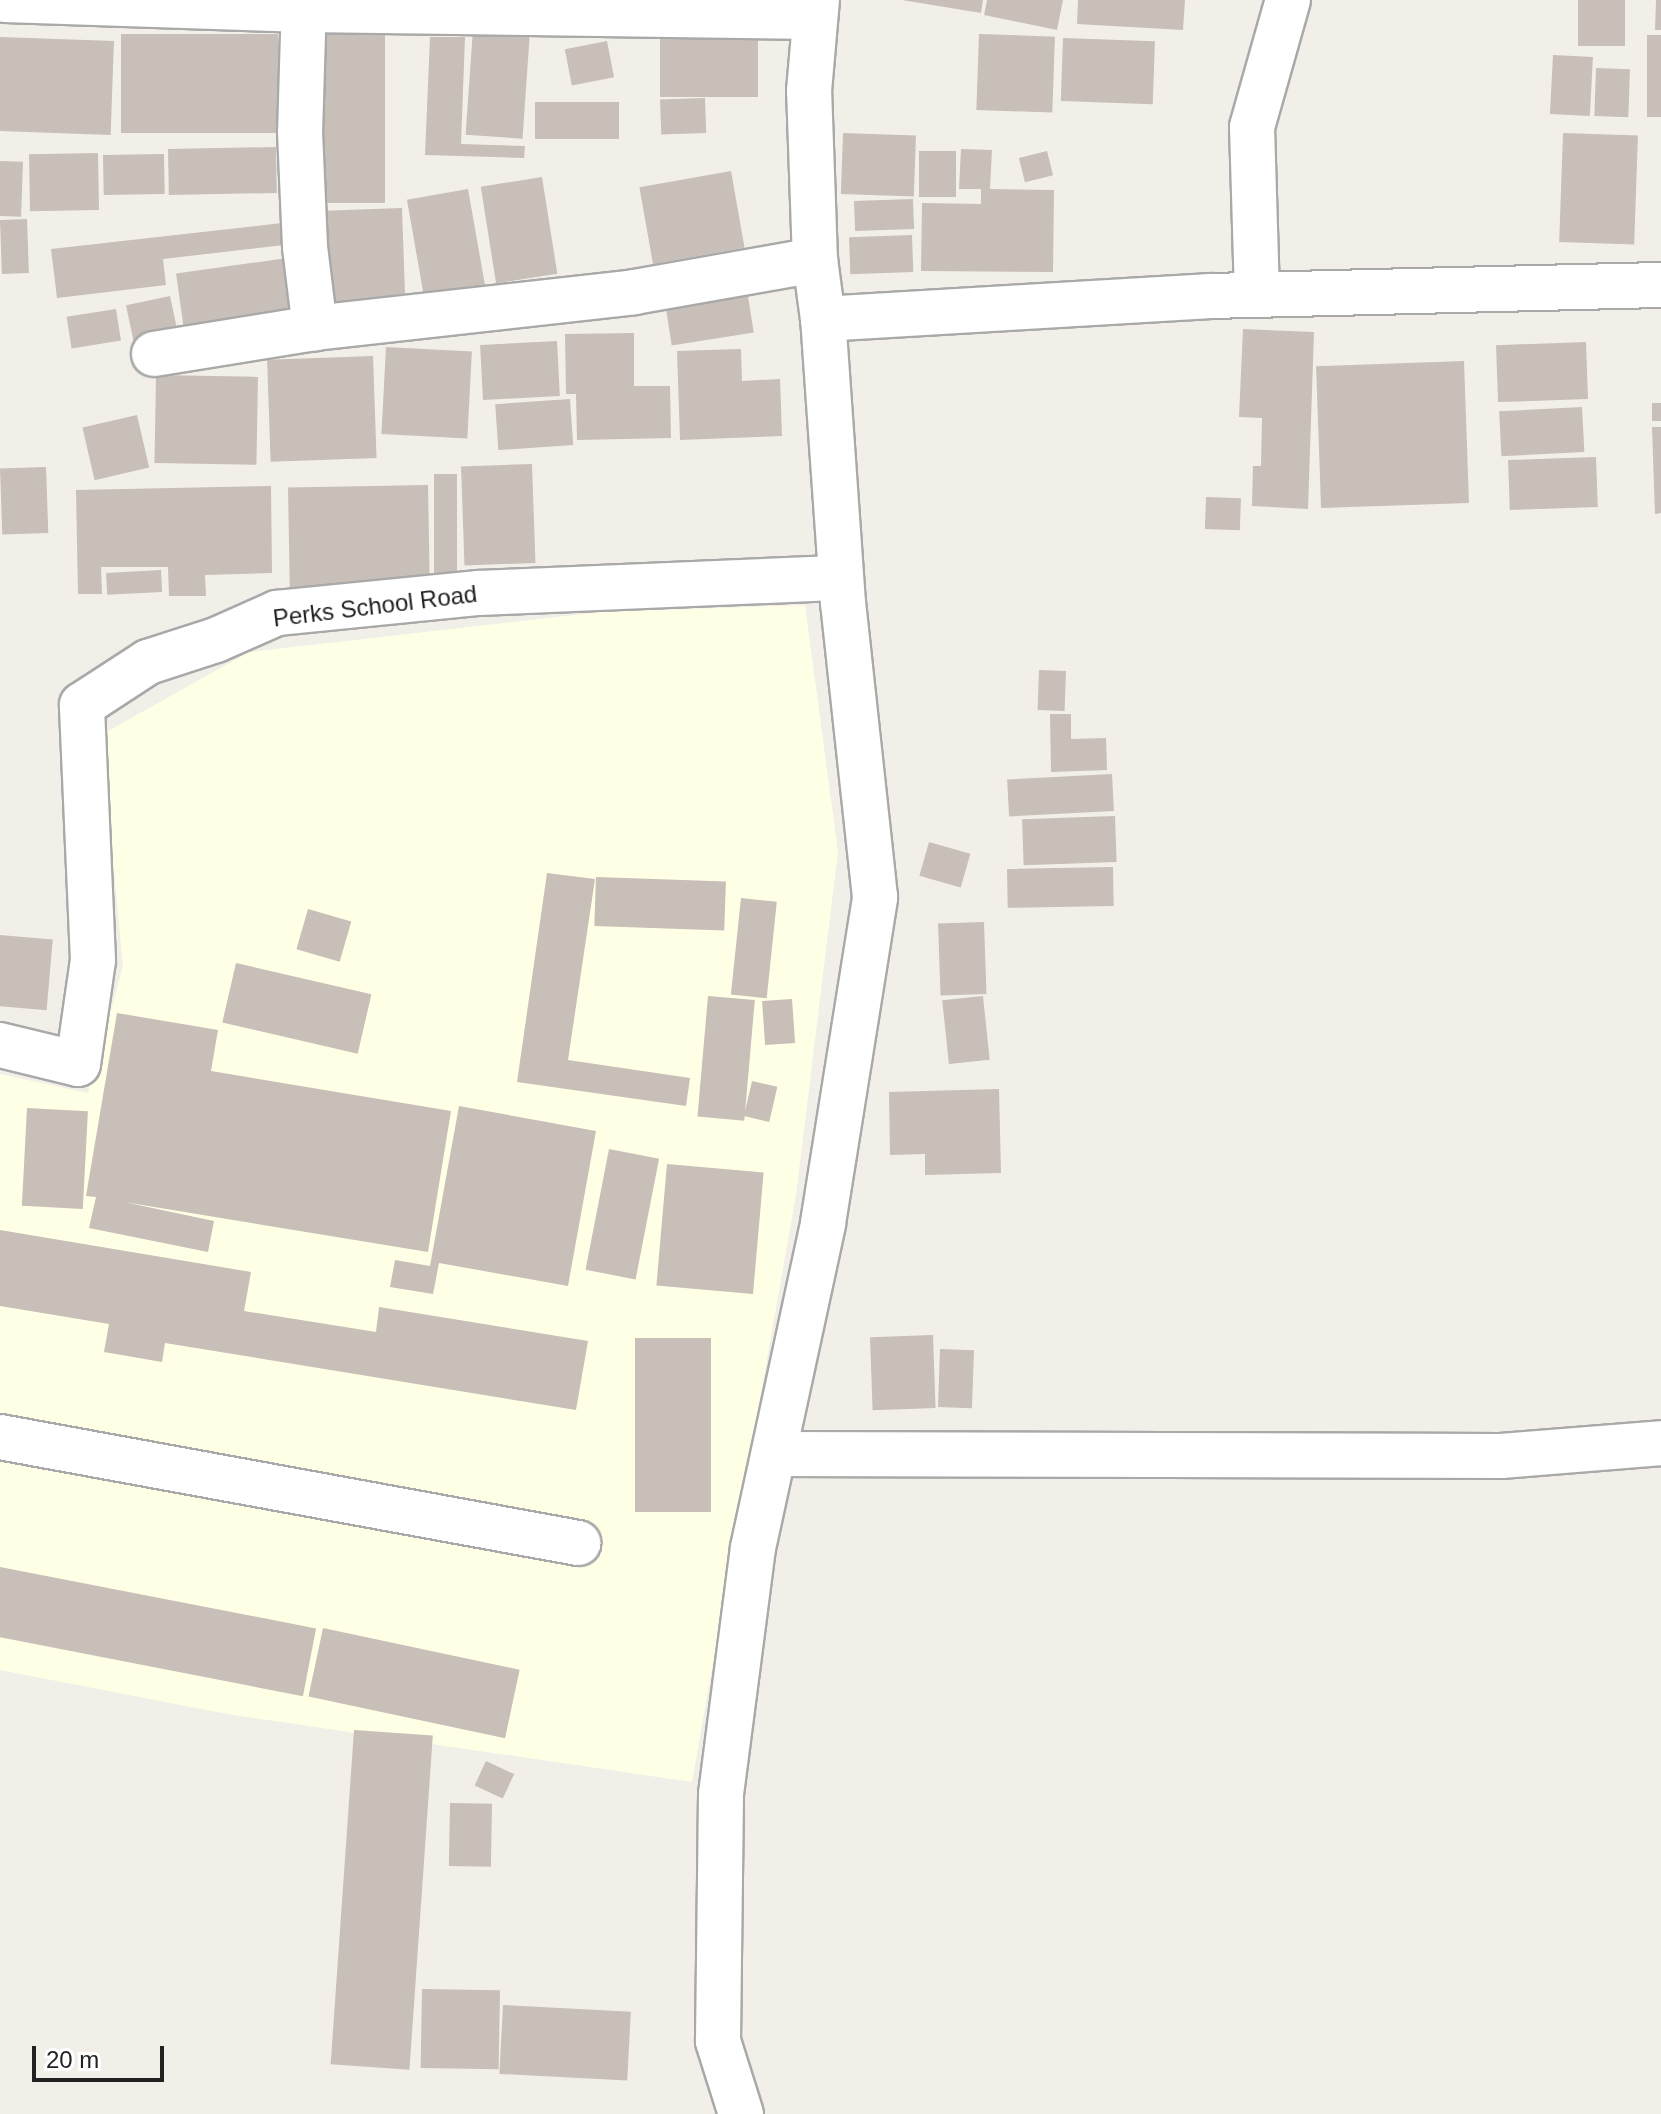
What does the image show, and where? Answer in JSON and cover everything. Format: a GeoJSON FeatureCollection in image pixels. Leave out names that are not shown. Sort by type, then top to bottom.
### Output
{"type":"FeatureCollection","features":[{"type":"Feature","properties":{"kind":"street"},"geometry":{"type":"LineString","coordinates":[[5,0],[815,8],[809,91],[815,260],[823,319],[841,578],[875,897],[823,1223],[753,1548],[721,1794],[718,2041],[741,2114]]}},
{"type":"Feature","properties":{"kind":"street"},"geometry":{"type":"LineString","coordinates":[[1257,295],[1252,127],[1288,0]]}},
{"type":"Feature","properties":{"kind":"street"},"geometry":{"type":"LineString","coordinates":[[304,5],[300,132],[305,247],[315,328]]}},
{"type":"Feature","properties":{"kind":"street"},"geometry":{"type":"LineString","coordinates":[[154,354],[315,328],[634,292],[815,260]]}},
{"type":"Feature","properties":{"kind":"street"},"geometry":{"type":"LineString","coordinates":[[823,319],[1257,295],[1661,285]]}},
{"type":"Feature","properties":{"kind":"street","name":"Perks School Road"},"geometry":{"type":"LineString","coordinates":[[0,1045],[78,1064],[93,960],[82,705],[148,662],[216,640],[277,613],[479,593],[841,578]]}},
{"type":"Feature","properties":{"kind":"street"},"geometry":{"type":"LineString","coordinates":[[0,1437],[578,1543]]}},
{"type":"Feature","properties":{"kind":"street"},"geometry":{"type":"LineString","coordinates":[[774,1454],[1501,1456],[1661,1443]]}},
{"type":"Feature","properties":{"kind":"shaded area"},"geometry":{"type":"Polygon","coordinates":[[[805,605],[838,852],[796,1195],[692,1782],[227,1714],[0,1670],[0,1074],[88,1093],[123,966],[101,735],[249,652],[601,612],[805,605]]]}},
{"type":"Feature","properties":{"kind":"building"},"geometry":{"type":"Polygon","coordinates":[[[902,0],[983,0],[981,13],[902,0]]]}},
{"type":"Feature","properties":{"kind":"building"},"geometry":{"type":"Polygon","coordinates":[[[987,0],[1063,0],[1057,30],[984,15],[987,0]]]}},
{"type":"Feature","properties":{"kind":"building"},"geometry":{"type":"Polygon","coordinates":[[[1078,0],[1185,0],[1183,30],[1077,24],[1078,0]]]}},
{"type":"Feature","properties":{"kind":"building"},"geometry":{"type":"Polygon","coordinates":[[[1578,0],[1625,0],[1625,46],[1578,46],[1578,0]]]}},
{"type":"Feature","properties":{"kind":"building"},"geometry":{"type":"Polygon","coordinates":[[[1656,0],[1661,0],[1661,30],[1655,30],[1656,0]]]}},
{"type":"Feature","properties":{"kind":"building"},"geometry":{"type":"Polygon","coordinates":[[[316,23],[385,23],[385,203],[316,203],[316,23]]]}},
{"type":"Feature","properties":{"kind":"building"},"geometry":{"type":"Polygon","coordinates":[[[473,29],[530,33],[522,139],[466,135],[473,29]]]}},
{"type":"Feature","properties":{"kind":"building"},"geometry":{"type":"Polygon","coordinates":[[[121,34],[278,34],[278,133],[121,133],[121,34]]]}},
{"type":"Feature","properties":{"kind":"building"},"geometry":{"type":"Polygon","coordinates":[[[979,34],[1055,37],[1052,113],[976,110],[979,34]]]}},
{"type":"Feature","properties":{"kind":"building"},"geometry":{"type":"Polygon","coordinates":[[[1647,35],[1661,35],[1661,117],[1647,117],[1647,35]]]}},
{"type":"Feature","properties":{"kind":"building"},"geometry":{"type":"Polygon","coordinates":[[[0,37],[114,41],[111,135],[0,131],[0,37]]]}},
{"type":"Feature","properties":{"kind":"building"},"geometry":{"type":"Polygon","coordinates":[[[430,37],[465,37],[461,144],[525,146],[524,158],[425,155],[430,37]]]}},
{"type":"Feature","properties":{"kind":"building"},"geometry":{"type":"Polygon","coordinates":[[[1063,38],[1155,41],[1153,104],[1061,101],[1063,38]]]}},
{"type":"Feature","properties":{"kind":"building"},"geometry":{"type":"Polygon","coordinates":[[[660,39],[758,39],[758,97],[660,97],[660,39]]]}},
{"type":"Feature","properties":{"kind":"building"},"geometry":{"type":"Polygon","coordinates":[[[607,41],[614,77],[572,86],[565,49],[607,41]]]}},
{"type":"Feature","properties":{"kind":"building"},"geometry":{"type":"Polygon","coordinates":[[[1553,55],[1593,57],[1590,116],[1550,114],[1553,55]]]}},
{"type":"Feature","properties":{"kind":"building"},"geometry":{"type":"Polygon","coordinates":[[[1596,68],[1630,69],[1628,117],[1594,116],[1596,68]]]}},
{"type":"Feature","properties":{"kind":"building"},"geometry":{"type":"Polygon","coordinates":[[[705,98],[706,133],[661,135],[660,100],[705,98]]]}},
{"type":"Feature","properties":{"kind":"building"},"geometry":{"type":"Polygon","coordinates":[[[535,102],[619,102],[619,139],[535,139],[535,102]]]}},
{"type":"Feature","properties":{"kind":"building"},"geometry":{"type":"Polygon","coordinates":[[[843,133],[916,136],[914,197],[841,194],[843,133]]]}},
{"type":"Feature","properties":{"kind":"building"},"geometry":{"type":"Polygon","coordinates":[[[1563,133],[1638,136],[1634,245],[1559,242],[1563,133]]]}},
{"type":"Feature","properties":{"kind":"building"},"geometry":{"type":"Polygon","coordinates":[[[276,147],[277,193],[169,195],[168,149],[276,147]]]}},
{"type":"Feature","properties":{"kind":"building"},"geometry":{"type":"Polygon","coordinates":[[[961,149],[992,150],[990,189],[1054,190],[1053,272],[921,271],[922,203],[981,204],[981,189],[959,189],[961,149]]]}},
{"type":"Feature","properties":{"kind":"building"},"geometry":{"type":"Polygon","coordinates":[[[919,151],[956,151],[956,197],[919,197],[919,151]]]}},
{"type":"Feature","properties":{"kind":"building"},"geometry":{"type":"Polygon","coordinates":[[[1047,151],[1053,175],[1025,182],[1019,158],[1047,151]]]}},
{"type":"Feature","properties":{"kind":"building"},"geometry":{"type":"Polygon","coordinates":[[[98,153],[99,210],[30,211],[29,154],[98,153]]]}},
{"type":"Feature","properties":{"kind":"building"},"geometry":{"type":"Polygon","coordinates":[[[164,154],[165,194],[104,195],[103,155],[164,154]]]}},
{"type":"Feature","properties":{"kind":"building"},"geometry":{"type":"Polygon","coordinates":[[[0,161],[23,162],[21,217],[0,216],[0,161]]]}},
{"type":"Feature","properties":{"kind":"building"},"geometry":{"type":"Polygon","coordinates":[[[731,171],[745,248],[653,264],[639,187],[731,171]]]}},
{"type":"Feature","properties":{"kind":"building"},"geometry":{"type":"Polygon","coordinates":[[[542,177],[557,274],[496,283],[481,187],[542,177]]]}},
{"type":"Feature","properties":{"kind":"building"},"geometry":{"type":"Polygon","coordinates":[[[468,189],[486,289],[425,300],[407,200],[468,189]]]}},
{"type":"Feature","properties":{"kind":"building"},"geometry":{"type":"Polygon","coordinates":[[[913,199],[914,229],[855,231],[854,201],[913,199]]]}},
{"type":"Feature","properties":{"kind":"building"},"geometry":{"type":"Polygon","coordinates":[[[402,208],[406,309],[314,312],[310,211],[402,208]]]}},
{"type":"Feature","properties":{"kind":"building"},"geometry":{"type":"Polygon","coordinates":[[[27,219],[29,273],[2,274],[0,220],[27,219]]]}},
{"type":"Feature","properties":{"kind":"building"},"geometry":{"type":"Polygon","coordinates":[[[282,223],[284,245],[163,259],[166,285],[57,298],[51,249],[282,223]]]}},
{"type":"Feature","properties":{"kind":"building"},"geometry":{"type":"Polygon","coordinates":[[[912,235],[913,272],[850,274],[849,237],[912,235]]]}},
{"type":"Feature","properties":{"kind":"building"},"geometry":{"type":"Polygon","coordinates":[[[287,258],[296,320],[185,336],[176,274],[287,258]]]}},
{"type":"Feature","properties":{"kind":"building"},"geometry":{"type":"Polygon","coordinates":[[[747,290],[754,332],[672,345],[665,303],[747,290]]]}},
{"type":"Feature","properties":{"kind":"building"},"geometry":{"type":"Polygon","coordinates":[[[170,296],[180,344],[136,353],[126,305],[170,296]]]}},
{"type":"Feature","properties":{"kind":"building"},"geometry":{"type":"Polygon","coordinates":[[[116,309],[121,341],[72,348],[67,317],[116,309]]]}},
{"type":"Feature","properties":{"kind":"building"},"geometry":{"type":"Polygon","coordinates":[[[1243,329],[1314,332],[1308,509],[1252,506],[1253,466],[1261,466],[1262,418],[1239,417],[1243,329]]]}},
{"type":"Feature","properties":{"kind":"building"},"geometry":{"type":"Polygon","coordinates":[[[634,333],[634,386],[670,386],[671,438],[577,440],[576,394],[566,394],[565,334],[634,333]]]}},
{"type":"Feature","properties":{"kind":"building"},"geometry":{"type":"Polygon","coordinates":[[[557,341],[560,396],[483,400],[480,345],[557,341]]]}},
{"type":"Feature","properties":{"kind":"building"},"geometry":{"type":"Polygon","coordinates":[[[1586,342],[1588,399],[1498,402],[1496,345],[1586,342]]]}},
{"type":"Feature","properties":{"kind":"building"},"geometry":{"type":"Polygon","coordinates":[[[386,347],[472,352],[467,438],[381,434],[386,347]]]}},
{"type":"Feature","properties":{"kind":"building"},"geometry":{"type":"Polygon","coordinates":[[[741,349],[742,381],[780,379],[782,436],[680,440],[677,351],[741,349]]]}},
{"type":"Feature","properties":{"kind":"building"},"geometry":{"type":"Polygon","coordinates":[[[373,356],[377,458],[271,462],[267,360],[373,356]]]}},
{"type":"Feature","properties":{"kind":"building"},"geometry":{"type":"Polygon","coordinates":[[[1464,361],[1469,503],[1321,508],[1316,366],[1464,361]]]}},
{"type":"Feature","properties":{"kind":"building"},"geometry":{"type":"Polygon","coordinates":[[[156,375],[258,377],[256,465],[154,463],[156,375]]]}},
{"type":"Feature","properties":{"kind":"building"},"geometry":{"type":"Polygon","coordinates":[[[570,399],[573,445],[498,450],[495,404],[570,399]]]}},
{"type":"Feature","properties":{"kind":"building"},"geometry":{"type":"Polygon","coordinates":[[[1652,403],[1661,403],[1661,421],[1652,421],[1652,403]]]}},
{"type":"Feature","properties":{"kind":"building"},"geometry":{"type":"Polygon","coordinates":[[[1582,407],[1584,452],[1501,456],[1499,411],[1582,407]]]}},
{"type":"Feature","properties":{"kind":"building"},"geometry":{"type":"Polygon","coordinates":[[[137,415],[149,468],[95,480],[82,428],[137,415]]]}},
{"type":"Feature","properties":{"kind":"building"},"geometry":{"type":"Polygon","coordinates":[[[1652,427],[1661,427],[1661,513],[1655,514],[1652,427]]]}},
{"type":"Feature","properties":{"kind":"building"},"geometry":{"type":"Polygon","coordinates":[[[1596,457],[1598,507],[1510,510],[1508,460],[1596,457]]]}},
{"type":"Feature","properties":{"kind":"building"},"geometry":{"type":"Polygon","coordinates":[[[532,464],[535,563],[464,565],[461,466],[532,464]]]}},
{"type":"Feature","properties":{"kind":"building"},"geometry":{"type":"Polygon","coordinates":[[[46,467],[48,533],[2,535],[0,469],[46,467]]]}},
{"type":"Feature","properties":{"kind":"building"},"geometry":{"type":"Polygon","coordinates":[[[434,474],[457,474],[457,579],[434,579],[434,474]]]}},
{"type":"Feature","properties":{"kind":"building"},"geometry":{"type":"Polygon","coordinates":[[[428,485],[430,586],[290,588],[288,487],[428,485]]]}},
{"type":"Feature","properties":{"kind":"building"},"geometry":{"type":"Polygon","coordinates":[[[271,486],[272,573],[205,575],[206,596],[169,596],[168,567],[101,567],[102,594],[78,594],[76,490],[271,486]]]}},
{"type":"Feature","properties":{"kind":"building"},"geometry":{"type":"Polygon","coordinates":[[[1206,497],[1241,498],[1240,530],[1205,529],[1206,497]]]}},
{"type":"Feature","properties":{"kind":"building"},"geometry":{"type":"Polygon","coordinates":[[[161,570],[162,592],[107,595],[106,573],[161,570]]]}},
{"type":"Feature","properties":{"kind":"building"},"geometry":{"type":"Polygon","coordinates":[[[1039,670],[1066,671],[1065,711],[1038,710],[1039,670]]]}},
{"type":"Feature","properties":{"kind":"building"},"geometry":{"type":"Polygon","coordinates":[[[1050,714],[1071,714],[1071,739],[1106,738],[1107,770],[1051,772],[1050,714]]]}},
{"type":"Feature","properties":{"kind":"building"},"geometry":{"type":"Polygon","coordinates":[[[1112,774],[1114,811],[1009,816],[1007,779],[1112,774]]]}},
{"type":"Feature","properties":{"kind":"building"},"geometry":{"type":"Polygon","coordinates":[[[1115,816],[1117,862],[1024,865],[1022,819],[1115,816]]]}},
{"type":"Feature","properties":{"kind":"building"},"geometry":{"type":"Polygon","coordinates":[[[929,842],[970,854],[961,887],[919,876],[929,842]]]}},
{"type":"Feature","properties":{"kind":"building"},"geometry":{"type":"Polygon","coordinates":[[[1113,867],[1114,906],[1008,908],[1007,869],[1113,867]]]}},
{"type":"Feature","properties":{"kind":"building"},"geometry":{"type":"Polygon","coordinates":[[[547,873],[595,879],[568,1060],[690,1078],[686,1106],[517,1082],[547,873]]]}},
{"type":"Feature","properties":{"kind":"building"},"geometry":{"type":"Polygon","coordinates":[[[596,877],[726,882],[724,931],[594,926],[596,877]]]}},
{"type":"Feature","properties":{"kind":"building"},"geometry":{"type":"Polygon","coordinates":[[[741,898],[777,902],[767,998],[731,994],[741,898]]]}},
{"type":"Feature","properties":{"kind":"building"},"geometry":{"type":"Polygon","coordinates":[[[308,909],[351,921],[340,962],[296,949],[308,909]]]}},
{"type":"Feature","properties":{"kind":"building"},"geometry":{"type":"Polygon","coordinates":[[[984,922],[987,994],[941,996],[938,924],[984,922]]]}},
{"type":"Feature","properties":{"kind":"building"},"geometry":{"type":"Polygon","coordinates":[[[0,935],[53,940],[47,1010],[0,1006],[0,935]]]}},
{"type":"Feature","properties":{"kind":"building"},"geometry":{"type":"Polygon","coordinates":[[[236,963],[371,994],[358,1054],[222,1022],[236,963]]]}},
{"type":"Feature","properties":{"kind":"building"},"geometry":{"type":"Polygon","coordinates":[[[708,996],[755,1000],[744,1121],[697,1117],[708,996]]]}},
{"type":"Feature","properties":{"kind":"building"},"geometry":{"type":"Polygon","coordinates":[[[983,996],[990,1060],[949,1064],[942,1000],[983,996]]]}},
{"type":"Feature","properties":{"kind":"building"},"geometry":{"type":"Polygon","coordinates":[[[792,999],[795,1043],[765,1045],[762,1001],[792,999]]]}},
{"type":"Feature","properties":{"kind":"building"},"geometry":{"type":"Polygon","coordinates":[[[117,1013],[218,1030],[211,1071],[451,1111],[428,1252],[124,1202],[214,1221],[208,1252],[89,1228],[96,1197],[86,1196],[117,1013]]]}},
{"type":"Feature","properties":{"kind":"building"},"geometry":{"type":"Polygon","coordinates":[[[752,1081],[777,1087],[769,1122],[744,1116],[752,1081]]]}},
{"type":"Feature","properties":{"kind":"building"},"geometry":{"type":"Polygon","coordinates":[[[999,1089],[1001,1173],[925,1175],[925,1154],[890,1155],[889,1092],[999,1089]]]}},
{"type":"Feature","properties":{"kind":"building"},"geometry":{"type":"Polygon","coordinates":[[[459,1106],[596,1131],[568,1286],[439,1263],[433,1294],[390,1287],[395,1260],[430,1266],[459,1106]]]}},
{"type":"Feature","properties":{"kind":"building"},"geometry":{"type":"Polygon","coordinates":[[[27,1108],[88,1111],[83,1209],[22,1206],[27,1108]]]}},
{"type":"Feature","properties":{"kind":"building"},"geometry":{"type":"Polygon","coordinates":[[[609,1149],[659,1159],[636,1279],[586,1270],[609,1149]]]}},
{"type":"Feature","properties":{"kind":"building"},"geometry":{"type":"Polygon","coordinates":[[[667,1164],[764,1172],[753,1294],[656,1286],[667,1164]]]}},
{"type":"Feature","properties":{"kind":"building"},"geometry":{"type":"Polygon","coordinates":[[[0,1230],[251,1272],[244,1311],[376,1332],[379,1307],[588,1341],[576,1410],[165,1343],[162,1362],[104,1352],[109,1324],[0,1306],[0,1230]]]}},
{"type":"Feature","properties":{"kind":"building"},"geometry":{"type":"Polygon","coordinates":[[[933,1335],[936,1408],[873,1410],[870,1337],[933,1335]]]}},
{"type":"Feature","properties":{"kind":"building"},"geometry":{"type":"Polygon","coordinates":[[[635,1338],[711,1338],[711,1512],[635,1512],[635,1338]]]}},
{"type":"Feature","properties":{"kind":"building"},"geometry":{"type":"Polygon","coordinates":[[[940,1349],[974,1350],[972,1408],[938,1407],[940,1349]]]}},
{"type":"Feature","properties":{"kind":"building"},"geometry":{"type":"Polygon","coordinates":[[[0,1567],[316,1628],[303,1696],[0,1637],[0,1567]]]}},
{"type":"Feature","properties":{"kind":"building"},"geometry":{"type":"Polygon","coordinates":[[[323,1628],[520,1670],[505,1738],[308,1696],[323,1628]]]}},
{"type":"Feature","properties":{"kind":"building"},"geometry":{"type":"Polygon","coordinates":[[[354,1730],[433,1736],[409,2070],[331,2064],[354,1730]]]}},
{"type":"Feature","properties":{"kind":"building"},"geometry":{"type":"Polygon","coordinates":[[[486,1761],[514,1774],[503,1799],[475,1785],[486,1761]]]}},
{"type":"Feature","properties":{"kind":"building"},"geometry":{"type":"Polygon","coordinates":[[[450,1803],[492,1804],[491,1867],[449,1866],[450,1803]]]}},
{"type":"Feature","properties":{"kind":"building"},"geometry":{"type":"Polygon","coordinates":[[[422,1989],[500,1990],[499,2069],[421,2068],[422,1989]]]}},
{"type":"Feature","properties":{"kind":"building"},"geometry":{"type":"Polygon","coordinates":[[[503,2005],[631,2012],[627,2081],[499,2074],[503,2005]]]}}]}
